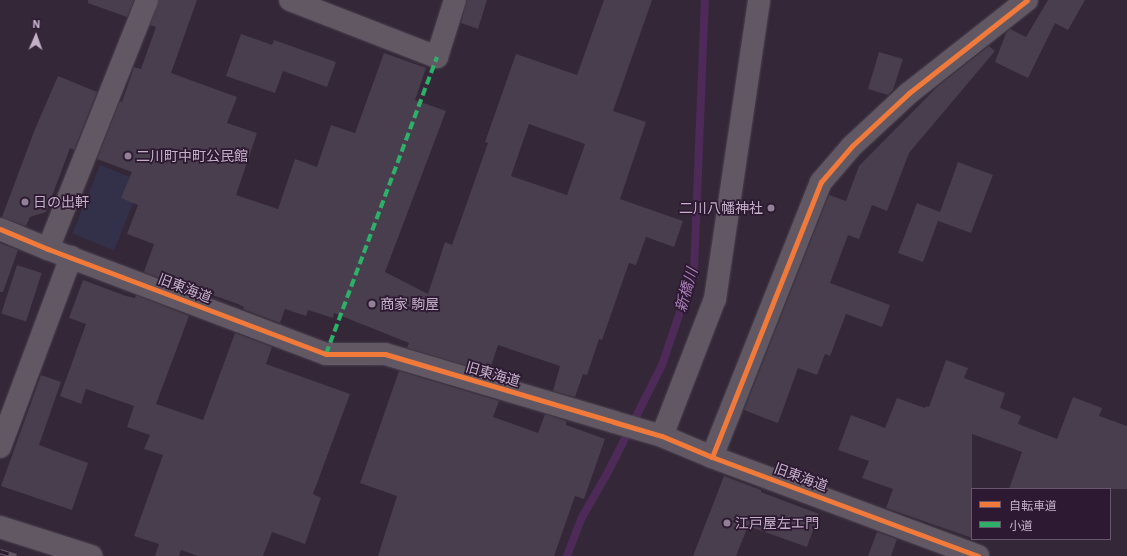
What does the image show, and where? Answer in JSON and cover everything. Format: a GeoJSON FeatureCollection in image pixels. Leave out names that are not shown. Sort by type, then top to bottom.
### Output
{"type":"FeatureCollection","features":[{"type":"Feature","properties":{"kind":"street"},"geometry":{"type":"LineString","coordinates":[[48,249],[147,0]]}},
{"type":"Feature","properties":{"kind":"street"},"geometry":{"type":"LineString","coordinates":[[290,0],[437,56],[455,0]]}},
{"type":"Feature","properties":{"kind":"street"},"geometry":{"type":"LineString","coordinates":[[653,434],[715,299],[759,0]]}},
{"type":"Feature","properties":{"kind":"street"},"geometry":{"type":"LineString","coordinates":[[712,457],[821,182],[852,146],[908,93],[1027,0]]}},
{"type":"Feature","properties":{"kind":"street","name":"旧東海道"},"geometry":{"type":"LineString","coordinates":[[0,229],[48,249],[326,354],[385,354],[653,434],[978,556]]}},
{"type":"Feature","properties":{"kind":"street"},"geometry":{"type":"LineString","coordinates":[[0,447],[71,257]]}},
{"type":"Feature","properties":{"kind":"street"},"geometry":{"type":"LineString","coordinates":[[0,527],[91,556]]}},
{"type":"Feature","properties":{"kind":"shaded area"},"geometry":{"type":"Polygon","coordinates":[[[100,165],[142,182],[114,250],[72,234],[100,165]]]}},
{"type":"Feature","properties":{"kind":"building"},"geometry":{"type":"Polygon","coordinates":[[[88,0],[134,0],[127,17],[88,3],[88,0]]]}},
{"type":"Feature","properties":{"kind":"building"},"geometry":{"type":"Polygon","coordinates":[[[159,0],[197,0],[171,73],[237,97],[227,123],[257,133],[236,195],[278,209],[295,159],[317,167],[331,125],[355,133],[384,53],[426,68],[415,100],[446,111],[385,272],[428,294],[445,242],[452,245],[488,143],[485,142],[516,54],[577,75],[604,0],[652,0],[613,111],[646,122],[620,199],[683,221],[674,247],[646,237],[636,265],[629,263],[602,340],[599,339],[587,375],[583,374],[575,397],[553,391],[560,366],[498,345],[489,372],[407,348],[409,343],[334,313],[333,318],[308,310],[306,316],[285,309],[280,323],[243,309],[244,307],[238,304],[198,290],[197,292],[144,272],[154,244],[127,234],[138,205],[121,198],[132,172],[97,159],[120,101],[122,102],[134,67],[141,69],[156,27],[150,25],[159,0]],[[529,124],[511,176],[567,195],[585,144],[529,124]]]}},
{"type":"Feature","properties":{"kind":"building"},"geometry":{"type":"Polygon","coordinates":[[[467,0],[487,0],[478,29],[461,23],[467,0]]]}},
{"type":"Feature","properties":{"kind":"building"},"geometry":{"type":"Polygon","coordinates":[[[1048,0],[1085,0],[1068,30],[1055,23],[1028,78],[995,62],[1006,33],[1010,29],[1026,37],[1048,0]]]}},
{"type":"Feature","properties":{"kind":"building"},"geometry":{"type":"Polygon","coordinates":[[[241,34],[272,45],[274,40],[336,62],[327,87],[283,71],[275,93],[226,76],[241,34]]]}},
{"type":"Feature","properties":{"kind":"building"},"geometry":{"type":"Polygon","coordinates":[[[989,46],[995,51],[909,153],[887,211],[872,205],[859,239],[848,235],[830,283],[890,305],[882,327],[846,314],[830,356],[825,354],[817,375],[798,368],[778,423],[744,410],[829,195],[846,201],[859,166],[938,86],[989,46]]]}},
{"type":"Feature","properties":{"kind":"building"},"geometry":{"type":"Polygon","coordinates":[[[879,52],[903,59],[893,90],[888,95],[868,89],[879,52]]]}},
{"type":"Feature","properties":{"kind":"building"},"geometry":{"type":"Polygon","coordinates":[[[58,76],[97,92],[74,150],[70,148],[46,212],[30,217],[26,226],[2,217],[35,129],[58,76]]]}},
{"type":"Feature","properties":{"kind":"building"},"geometry":{"type":"Polygon","coordinates":[[[958,162],[993,175],[971,233],[938,221],[923,262],[898,253],[917,203],[940,212],[958,162]]]}},
{"type":"Feature","properties":{"kind":"building"},"geometry":{"type":"Polygon","coordinates":[[[0,243],[18,250],[3,292],[0,292],[0,243]]]}},
{"type":"Feature","properties":{"kind":"building"},"geometry":{"type":"Polygon","coordinates":[[[17,265],[42,273],[26,322],[1,314],[17,265]]]}},
{"type":"Feature","properties":{"kind":"building"},"geometry":{"type":"Polygon","coordinates":[[[83,280],[126,296],[135,298],[136,295],[189,316],[156,404],[203,420],[235,333],[272,347],[266,364],[350,394],[313,494],[321,498],[305,544],[272,532],[263,556],[198,556],[181,550],[179,556],[155,556],[159,544],[134,536],[163,455],[144,449],[150,435],[127,427],[134,406],[86,389],[81,404],[60,396],[86,324],[69,318],[83,280]]]}},
{"type":"Feature","properties":{"kind":"building"},"geometry":{"type":"Polygon","coordinates":[[[946,360],[968,368],[964,378],[1005,393],[1000,408],[1021,416],[1018,424],[1057,439],[1073,397],[1102,408],[1099,416],[1127,426],[1127,489],[1009,488],[1022,452],[972,434],[971,538],[886,508],[893,489],[862,478],[869,461],[838,450],[851,415],[885,428],[897,398],[925,408],[926,406],[929,407],[946,360]]]}},
{"type":"Feature","properties":{"kind":"building"},"geometry":{"type":"Polygon","coordinates":[[[399,371],[499,401],[493,417],[538,433],[545,414],[566,421],[566,425],[605,439],[584,499],[575,496],[554,556],[378,556],[397,496],[360,483],[399,371]]]}},
{"type":"Feature","properties":{"kind":"building"},"geometry":{"type":"Polygon","coordinates":[[[41,375],[61,382],[39,445],[88,463],[72,510],[1,486],[41,375]]]}},
{"type":"Feature","properties":{"kind":"building"},"geometry":{"type":"Polygon","coordinates":[[[724,476],[819,514],[807,547],[748,526],[736,556],[693,556],[724,476]]]}},
{"type":"Feature","properties":{"kind":"building"},"geometry":{"type":"Polygon","coordinates":[[[877,532],[897,539],[891,556],[868,556],[877,532]]]}},
{"type":"Feature","properties":{"kind":"waterway","name":"新橋川"},"geometry":{"type":"LineString","coordinates":[[567,556],[581,519],[608,472],[662,365],[694,271],[705,0]]}},
{"type":"Feature","properties":{"kind":"railway"},"geometry":{"type":"LineString","coordinates":[[0,551],[16,556]]}},
{"type":"Feature","properties":{"kind":"marked path"},"geometry":{"type":"LineString","coordinates":[[326,354],[437,57]]}},
{"type":"Feature","properties":{"kind":"cycle path"},"geometry":{"type":"LineString","coordinates":[[712,457],[821,182],[852,146],[909,93],[1027,0]]}},
{"type":"Feature","properties":{"kind":"cycle path"},"geometry":{"type":"LineString","coordinates":[[0,229],[48,249],[326,354],[385,354],[662,436],[712,457],[978,556]]}},
{"type":"Feature","properties":{"kind":"place","name":"二川町中町公民館"},"geometry":{"type":"Point","coordinates":[128,156]}},
{"type":"Feature","properties":{"kind":"place","name":"日の出軒"},"geometry":{"type":"Point","coordinates":[25,202]}},
{"type":"Feature","properties":{"kind":"place","name":"二川八幡神社"},"geometry":{"type":"Point","coordinates":[771,208]}},
{"type":"Feature","properties":{"kind":"place","name":"商家 駒屋"},"geometry":{"type":"Point","coordinates":[372,304]}},
{"type":"Feature","properties":{"kind":"place","name":"江戸屋左エ門"},"geometry":{"type":"Point","coordinates":[727,523]}}]}
